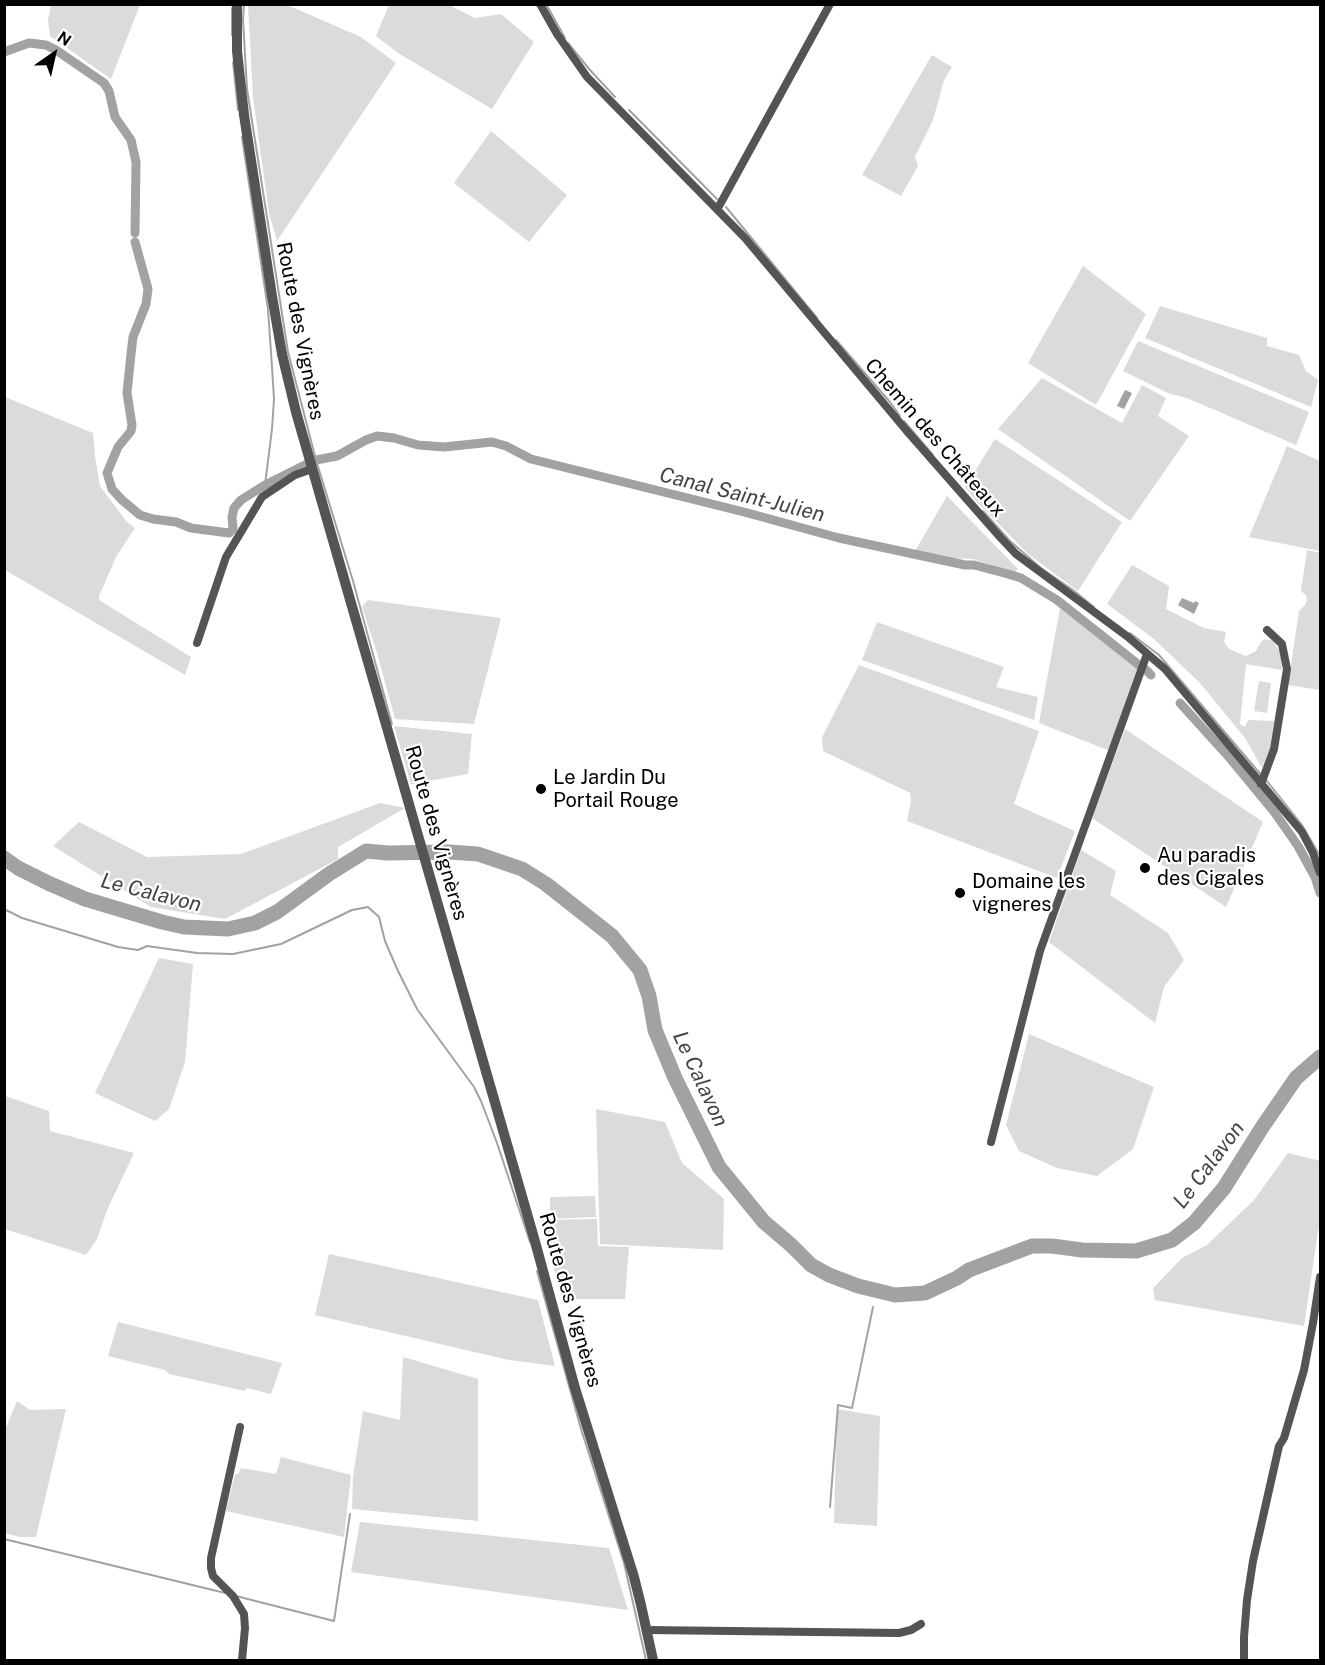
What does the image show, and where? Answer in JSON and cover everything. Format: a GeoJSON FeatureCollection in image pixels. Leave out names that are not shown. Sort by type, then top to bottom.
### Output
{"type":"FeatureCollection","features":[{"type":"Feature","properties":{"kind":"street","name":"Route des Vignères"},"geometry":{"type":"LineString","coordinates":[[237,4],[240,83],[282,354],[311,464],[575,1388],[634,1577],[652,1660]]}},
{"type":"Feature","properties":{"kind":"street","name":"Chemin des Châteaux"},"geometry":{"type":"LineString","coordinates":[[540,4],[557,34],[587,76],[745,238],[895,417],[1008,546],[1128,637],[1165,669],[1302,832],[1320,873]]}},
{"type":"Feature","properties":{"kind":"street"},"geometry":{"type":"LineString","coordinates":[[718,208],[830,4]]}},
{"type":"Feature","properties":{"kind":"street"},"geometry":{"type":"LineString","coordinates":[[197,643],[226,557],[262,497],[311,464]]}},
{"type":"Feature","properties":{"kind":"street"},"geometry":{"type":"LineString","coordinates":[[1261,784],[1274,749],[1287,669],[1282,644],[1267,630]]}},
{"type":"Feature","properties":{"kind":"street"},"geometry":{"type":"LineString","coordinates":[[991,1142],[1040,951],[1147,654]]}},
{"type":"Feature","properties":{"kind":"street"},"geometry":{"type":"LineString","coordinates":[[1244,1660],[1247,1600],[1253,1561],[1279,1446],[1284,1438],[1304,1370],[1320,1277]]}},
{"type":"Feature","properties":{"kind":"street"},"geometry":{"type":"LineString","coordinates":[[240,1427],[211,1558],[211,1568],[213,1576],[233,1596],[244,1614],[242,1660]]}},
{"type":"Feature","properties":{"kind":"street"},"geometry":{"type":"LineString","coordinates":[[647,1630],[899,1633],[921,1624]]}},
{"type":"Feature","properties":{"kind":"shaded area"},"geometry":{"type":"Polygon","coordinates":[[[51,5],[140,5],[111,79],[50,36],[48,20],[51,5]]]}},
{"type":"Feature","properties":{"kind":"shaded area"},"geometry":{"type":"Polygon","coordinates":[[[248,5],[287,5],[361,37],[396,63],[277,241],[269,213],[253,98],[248,5]]]}},
{"type":"Feature","properties":{"kind":"shaded area"},"geometry":{"type":"Polygon","coordinates":[[[389,5],[449,5],[475,18],[501,14],[534,42],[492,109],[398,53],[376,36],[389,5]]]}},
{"type":"Feature","properties":{"kind":"shaded area"},"geometry":{"type":"Polygon","coordinates":[[[932,55],[952,67],[944,80],[933,120],[915,157],[918,166],[901,196],[862,175],[932,55]]]}},
{"type":"Feature","properties":{"kind":"shaded area"},"geometry":{"type":"Polygon","coordinates":[[[491,131],[567,195],[529,242],[454,183],[491,131]]]}},
{"type":"Feature","properties":{"kind":"shaded area"},"geometry":{"type":"Polygon","coordinates":[[[1083,266],[1146,314],[1096,405],[1028,363],[1083,266]]]}},
{"type":"Feature","properties":{"kind":"shaded area"},"geometry":{"type":"Polygon","coordinates":[[[1160,306],[1267,338],[1267,346],[1299,355],[1306,371],[1318,380],[1311,407],[1145,338],[1160,306]]]}},
{"type":"Feature","properties":{"kind":"shaded area"},"geometry":{"type":"Polygon","coordinates":[[[1138,341],[1309,412],[1296,445],[1187,398],[1170,394],[1123,371],[1138,341]]]}},
{"type":"Feature","properties":{"kind":"shaded area"},"geometry":{"type":"Polygon","coordinates":[[[1042,378],[1122,423],[1142,385],[1166,398],[1158,416],[1189,436],[1130,521],[998,429],[1042,378]]]}},
{"type":"Feature","properties":{"kind":"shaded area"},"geometry":{"type":"Polygon","coordinates":[[[1125,390],[1132,393],[1124,409],[1117,406],[1125,390]]]}},
{"type":"Feature","properties":{"kind":"shaded area"},"geometry":{"type":"Polygon","coordinates":[[[5,397],[93,433],[100,486],[127,522],[135,528],[116,557],[99,600],[191,657],[185,675],[5,570],[5,397]]]}},
{"type":"Feature","properties":{"kind":"shaded area"},"geometry":{"type":"Polygon","coordinates":[[[995,439],[1122,522],[1078,591],[1028,554],[965,487],[995,439]]]}},
{"type":"Feature","properties":{"kind":"shaded area"},"geometry":{"type":"Polygon","coordinates":[[[1287,446],[1320,461],[1320,551],[1249,537],[1287,446]]]}},
{"type":"Feature","properties":{"kind":"shaded area"},"geometry":{"type":"Polygon","coordinates":[[[947,496],[1018,569],[1015,573],[973,559],[944,558],[915,551],[947,496]]]}},
{"type":"Feature","properties":{"kind":"shaded area"},"geometry":{"type":"Polygon","coordinates":[[[1307,550],[1320,553],[1320,690],[1288,685],[1299,611],[1307,600],[1306,595],[1301,591],[1307,550]]]}},
{"type":"Feature","properties":{"kind":"shaded area"},"geometry":{"type":"Polygon","coordinates":[[[1132,565],[1169,586],[1166,609],[1204,628],[1226,632],[1224,642],[1229,649],[1246,656],[1256,651],[1265,639],[1273,641],[1281,653],[1282,670],[1246,664],[1240,724],[1245,727],[1248,720],[1274,721],[1270,748],[1262,768],[1245,738],[1200,683],[1154,639],[1107,604],[1132,565]]]}},
{"type":"Feature","properties":{"kind":"shaded area"},"geometry":{"type":"Polygon","coordinates":[[[1182,598],[1199,603],[1194,614],[1178,605],[1182,598]]]}},
{"type":"Feature","properties":{"kind":"shaded area"},"geometry":{"type":"Polygon","coordinates":[[[368,600],[501,618],[474,724],[395,719],[362,607],[368,600]]]}},
{"type":"Feature","properties":{"kind":"shaded area"},"geometry":{"type":"Polygon","coordinates":[[[1060,608],[1139,669],[1110,751],[1039,723],[1060,608]]]}},
{"type":"Feature","properties":{"kind":"shaded area"},"geometry":{"type":"Polygon","coordinates":[[[877,622],[1004,667],[996,687],[1038,697],[1034,720],[862,660],[877,622]]]}},
{"type":"Feature","properties":{"kind":"shaded area"},"geometry":{"type":"Polygon","coordinates":[[[859,665],[1039,731],[1014,804],[1075,831],[1057,878],[907,821],[910,793],[823,751],[822,737],[859,665]]]}},
{"type":"Feature","properties":{"kind":"shaded area"},"geometry":{"type":"Polygon","coordinates":[[[1259,681],[1271,683],[1267,713],[1254,711],[1259,681]]]}},
{"type":"Feature","properties":{"kind":"shaded area"},"geometry":{"type":"Polygon","coordinates":[[[394,726],[472,734],[468,774],[411,784],[394,726]]]}},
{"type":"Feature","properties":{"kind":"shaded area"},"geometry":{"type":"Polygon","coordinates":[[[1125,729],[1263,822],[1226,907],[1092,818],[1125,729]]]}},
{"type":"Feature","properties":{"kind":"shaded area"},"geometry":{"type":"Polygon","coordinates":[[[380,803],[405,808],[338,847],[338,859],[225,919],[151,907],[53,846],[79,822],[147,857],[241,854],[380,803]]]}},
{"type":"Feature","properties":{"kind":"shaded area"},"geometry":{"type":"Polygon","coordinates":[[[1081,850],[1116,871],[1110,895],[1168,933],[1184,960],[1164,987],[1155,1023],[1049,942],[1081,850]]]}},
{"type":"Feature","properties":{"kind":"shaded area"},"geometry":{"type":"Polygon","coordinates":[[[159,958],[193,964],[185,1062],[169,1109],[155,1121],[95,1093],[159,958]]]}},
{"type":"Feature","properties":{"kind":"shaded area"},"geometry":{"type":"Polygon","coordinates":[[[1029,1034],[1154,1087],[1133,1149],[1097,1176],[1057,1168],[1019,1151],[1006,1125],[1029,1034]]]}},
{"type":"Feature","properties":{"kind":"shaded area"},"geometry":{"type":"Polygon","coordinates":[[[5,1096],[49,1111],[50,1131],[134,1153],[107,1210],[97,1239],[86,1255],[5,1229],[5,1096]]]}},
{"type":"Feature","properties":{"kind":"shaded area"},"geometry":{"type":"Polygon","coordinates":[[[596,1109],[665,1122],[682,1163],[724,1199],[723,1250],[600,1244],[596,1109]]]}},
{"type":"Feature","properties":{"kind":"shaded area"},"geometry":{"type":"Polygon","coordinates":[[[1288,1153],[1320,1161],[1320,1218],[1304,1326],[1155,1300],[1153,1288],[1182,1258],[1207,1245],[1254,1200],[1288,1153]]]}},
{"type":"Feature","properties":{"kind":"shaded area"},"geometry":{"type":"Polygon","coordinates":[[[595,1196],[596,1217],[550,1219],[550,1197],[595,1196]]]}},
{"type":"Feature","properties":{"kind":"shaded area"},"geometry":{"type":"Polygon","coordinates":[[[597,1219],[598,1246],[629,1247],[625,1299],[562,1299],[541,1220],[597,1219]]]}},
{"type":"Feature","properties":{"kind":"shaded area"},"geometry":{"type":"Polygon","coordinates":[[[329,1254],[538,1300],[555,1366],[509,1360],[315,1315],[329,1254]]]}},
{"type":"Feature","properties":{"kind":"shaded area"},"geometry":{"type":"Polygon","coordinates":[[[118,1322],[282,1363],[271,1394],[247,1388],[245,1391],[169,1374],[165,1370],[108,1356],[118,1322]]]}},
{"type":"Feature","properties":{"kind":"shaded area"},"geometry":{"type":"Polygon","coordinates":[[[403,1357],[478,1379],[478,1521],[352,1509],[353,1477],[363,1411],[400,1420],[403,1357]]]}},
{"type":"Feature","properties":{"kind":"shaded area"},"geometry":{"type":"Polygon","coordinates":[[[17,1401],[30,1410],[66,1409],[36,1537],[19,1537],[5,1533],[5,1430],[17,1401]]]}},
{"type":"Feature","properties":{"kind":"shaded area"},"geometry":{"type":"Polygon","coordinates":[[[837,1409],[880,1416],[877,1526],[834,1523],[837,1409]]]}},
{"type":"Feature","properties":{"kind":"shaded area"},"geometry":{"type":"Polygon","coordinates":[[[281,1457],[351,1475],[344,1537],[226,1511],[235,1474],[238,1474],[241,1468],[276,1474],[281,1457]]]}},
{"type":"Feature","properties":{"kind":"shaded area"},"geometry":{"type":"Polygon","coordinates":[[[360,1522],[609,1548],[628,1610],[351,1572],[360,1522]]]}},
{"type":"Feature","properties":{"kind":"waterway"},"geometry":{"type":"LineString","coordinates":[[244,4],[247,89],[288,352],[316,460],[353,581],[392,724]]}},
{"type":"Feature","properties":{"kind":"waterway"},"geometry":{"type":"LineString","coordinates":[[546,4],[565,38]]}},
{"type":"Feature","properties":{"kind":"waterway"},"geometry":{"type":"LineString","coordinates":[[232,8],[232,35]]}},
{"type":"Feature","properties":{"kind":"waterway","name":"Canal Saint-Julien"},"geometry":{"type":"LineString","coordinates":[[4,52],[29,43],[46,45],[104,83],[109,91],[115,117],[131,140],[136,162],[135,233]]}},
{"type":"Feature","properties":{"kind":"waterway"},"geometry":{"type":"LineString","coordinates":[[568,43],[615,97]]}},
{"type":"Feature","properties":{"kind":"waterway"},"geometry":{"type":"LineString","coordinates":[[233,62],[238,110]]}},
{"type":"Feature","properties":{"kind":"waterway"},"geometry":{"type":"LineString","coordinates":[[629,110],[717,199]]}},
{"type":"Feature","properties":{"kind":"waterway"},"geometry":{"type":"LineString","coordinates":[[242,137],[268,309],[272,367],[274,399],[265,485]]}},
{"type":"Feature","properties":{"kind":"waterway"},"geometry":{"type":"LineString","coordinates":[[726,207],[817,318]]}},
{"type":"Feature","properties":{"kind":"waterway","name":"Canal Saint-Julien"},"geometry":{"type":"LineString","coordinates":[[135,242],[148,289],[146,304],[133,337],[127,393],[131,431],[118,447],[107,473],[112,489],[140,515],[176,522],[191,528],[229,533],[233,529],[234,508],[241,500],[307,464]]}},
{"type":"Feature","properties":{"kind":"waterway"},"geometry":{"type":"LineString","coordinates":[[836,340],[900,416]]}},
{"type":"Feature","properties":{"kind":"waterway"},"geometry":{"type":"LineString","coordinates":[[904,421],[933,455]]}},
{"type":"Feature","properties":{"kind":"waterway","name":"Canal Saint-Julien"},"geometry":{"type":"LineString","coordinates":[[316,460],[337,456],[377,436],[418,445],[444,447],[492,442],[506,446],[531,459],[839,538],[974,565],[1021,578],[1057,600],[1139,665]]}},
{"type":"Feature","properties":{"kind":"waterway"},"geometry":{"type":"LineString","coordinates":[[983,511],[1010,541],[1041,568],[1094,607]]}},
{"type":"Feature","properties":{"kind":"waterway"},"geometry":{"type":"LineString","coordinates":[[1130,633],[1159,655],[1262,776]]}},
{"type":"Feature","properties":{"kind":"waterway","name":"Canal Saint-Julien"},"geometry":{"type":"LineString","coordinates":[[1145,669],[1151,675]]}},
{"type":"Feature","properties":{"kind":"waterway","name":"Canal Saint-Julien"},"geometry":{"type":"LineString","coordinates":[[1180,703],[1275,813],[1298,846],[1315,877],[1320,893]]}},
{"type":"Feature","properties":{"kind":"waterway"},"geometry":{"type":"LineString","coordinates":[[1266,780],[1302,825],[1320,856]]}},
{"type":"Feature","properties":{"kind":"waterway","name":"Le Calavon"},"geometry":{"type":"LineString","coordinates":[[4,858],[18,868],[85,899],[184,927],[228,929],[255,923],[277,912],[329,874],[366,851],[478,854],[522,869],[546,884],[612,936],[640,970],[649,996],[655,1030],[675,1078],[719,1167],[764,1222],[811,1265],[858,1286],[895,1295],[925,1293],[969,1270],[1032,1246],[1136,1251],[1172,1240],[1194,1223],[1224,1188],[1296,1078],[1320,1057]]}},
{"type":"Feature","properties":{"kind":"waterway"},"geometry":{"type":"LineString","coordinates":[[4,909],[22,918],[118,947],[138,950],[147,946],[197,953],[233,954],[281,944],[352,910],[368,907],[379,917],[385,941],[417,1009],[474,1087],[481,1101],[530,1242]]}},
{"type":"Feature","properties":{"kind":"waterway"},"geometry":{"type":"LineString","coordinates":[[537,1271],[581,1429],[624,1563],[646,1660]]}},
{"type":"Feature","properties":{"kind":"waterway"},"geometry":{"type":"LineString","coordinates":[[830,1507],[838,1405],[852,1408],[873,1307]]}},
{"type":"Feature","properties":{"kind":"waterway"},"geometry":{"type":"LineString","coordinates":[[236,1596],[334,1621],[350,1514]]}},
{"type":"Feature","properties":{"kind":"waterway"},"geometry":{"type":"LineString","coordinates":[[4,1539],[225,1593]]}},
{"type":"Feature","properties":{"kind":"place","name":"Le Jardin Du Portail Rouge"},"geometry":{"type":"Point","coordinates":[541,789]}},
{"type":"Feature","properties":{"kind":"place","name":"Au paradis des Cigales"},"geometry":{"type":"Point","coordinates":[1145,868]}},
{"type":"Feature","properties":{"kind":"place","name":"Domaine les vigneres"},"geometry":{"type":"Point","coordinates":[960,893]}}]}
